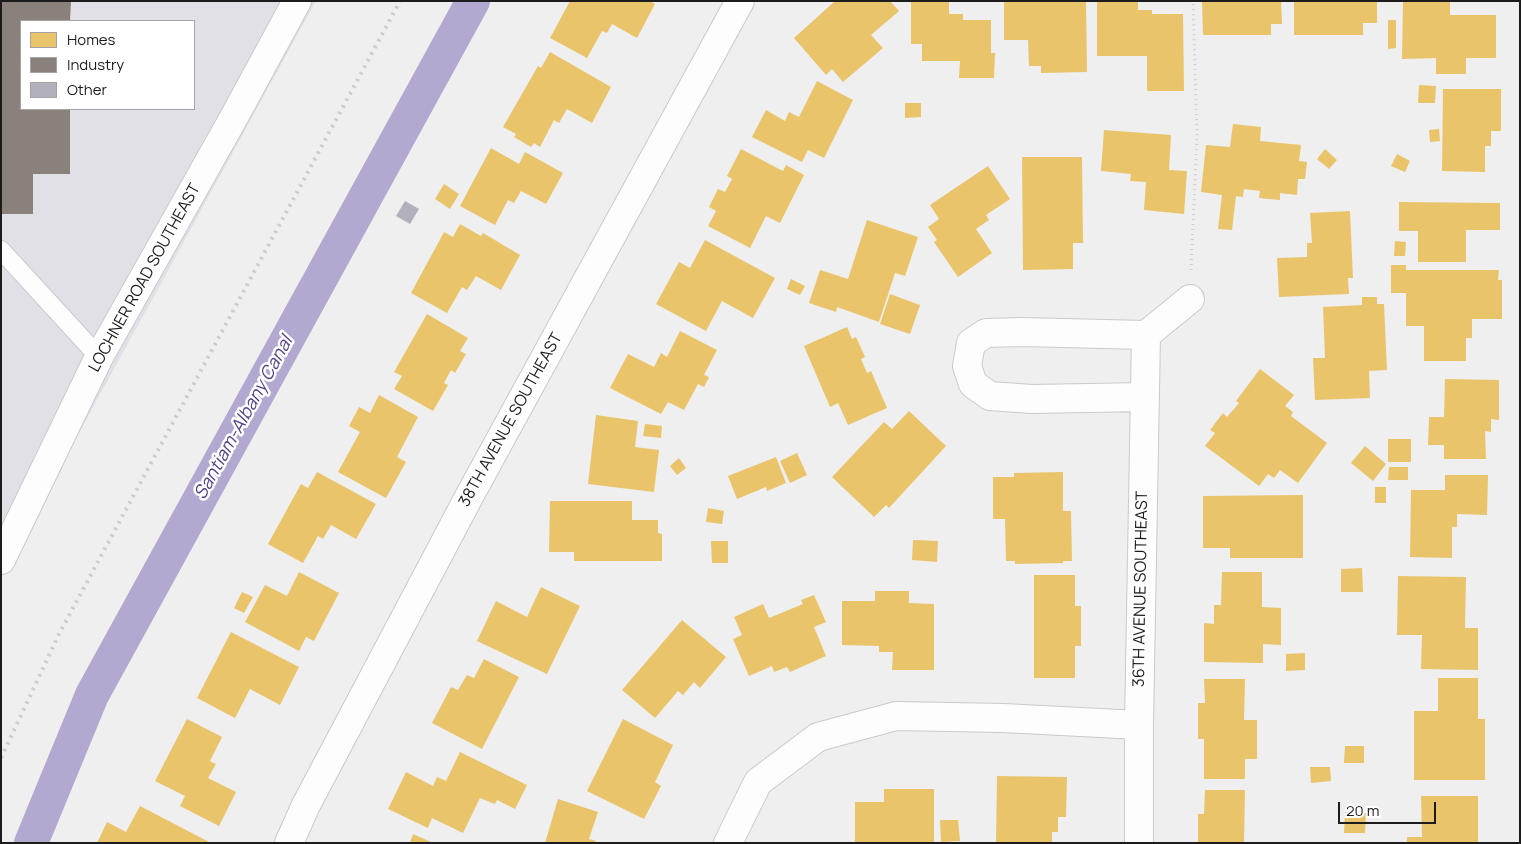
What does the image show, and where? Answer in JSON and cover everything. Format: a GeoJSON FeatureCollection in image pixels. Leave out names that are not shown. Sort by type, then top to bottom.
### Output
{"type":"FeatureCollection","features":[{"type":"Feature","properties":{"kind":"street","name":"LOCHNER ROAD SOUTHEAST"},"geometry":{"type":"LineString","coordinates":[[1,560],[99,357],[233,119],[296,1]]}},
{"type":"Feature","properties":{"kind":"street","name":"38TH AVENUE SOUTHEAST"},"geometry":{"type":"LineString","coordinates":[[289,843],[306,805],[472,492],[740,1]]}},
{"type":"Feature","properties":{"kind":"street"},"geometry":{"type":"LineString","coordinates":[[1144,398],[1032,399],[990,396],[973,384],[967,366],[971,343],[986,333],[1146,335],[1190,299]]}},
{"type":"Feature","properties":{"kind":"street","name":"36TH AVENUE SOUTHEAST"},"geometry":{"type":"LineString","coordinates":[[1139,843],[1139,725],[1146,335]]}},
{"type":"Feature","properties":{"kind":"street"},"geometry":{"type":"LineString","coordinates":[[728,843],[758,782],[818,738],[896,716],[1003,718],[1139,725]]}},
{"type":"Feature","properties":{"kind":"lane"},"geometry":{"type":"LineString","coordinates":[[1,250],[99,357]]}},
{"type":"Feature","properties":{"kind":"path"},"geometry":{"type":"LineString","coordinates":[[1190,299],[1197,136],[1193,1]]}},
{"type":"Feature","properties":{"kind":"shaded area"},"geometry":{"type":"Polygon","coordinates":[[[1,1],[316,1],[1,575],[1,1]]]}},
{"type":"Feature","properties":{"kind":"building: Homes"},"geometry":{"type":"Polygon","coordinates":[[[570,1],[650,1],[655,4],[637,38],[612,24],[607,33],[602,31],[587,58],[550,38],[570,1]]]}},
{"type":"Feature","properties":{"kind":"building: Homes"},"geometry":{"type":"Polygon","coordinates":[[[835,1],[890,1],[899,11],[871,35],[883,48],[843,82],[832,69],[826,75],[794,38],[835,1]]]}},
{"type":"Feature","properties":{"kind":"building: Homes"},"geometry":{"type":"Polygon","coordinates":[[[911,1],[949,1],[949,14],[963,14],[963,20],[991,20],[991,53],[995,53],[994,78],[959,78],[960,61],[922,61],[922,44],[911,44],[911,1]]]}},
{"type":"Feature","properties":{"kind":"building: Homes"},"geometry":{"type":"Polygon","coordinates":[[[1004,1],[1086,1],[1087,72],[1041,73],[1041,66],[1029,66],[1028,40],[1004,40],[1004,1]]]}},
{"type":"Feature","properties":{"kind":"building: Homes"},"geometry":{"type":"Polygon","coordinates":[[[1097,1],[1138,1],[1138,10],[1152,10],[1152,14],[1183,14],[1184,91],[1147,91],[1147,56],[1097,56],[1097,1]]]}},
{"type":"Feature","properties":{"kind":"building: Homes"},"geometry":{"type":"Polygon","coordinates":[[[1202,1],[1281,1],[1282,24],[1271,24],[1271,35],[1203,35],[1202,1]]]}},
{"type":"Feature","properties":{"kind":"building: Homes"},"geometry":{"type":"Polygon","coordinates":[[[1294,1],[1377,1],[1377,23],[1363,23],[1363,35],[1294,35],[1294,1]]]}},
{"type":"Feature","properties":{"kind":"building: Homes"},"geometry":{"type":"Polygon","coordinates":[[[1403,1],[1450,1],[1450,15],[1496,15],[1496,58],[1466,58],[1466,74],[1436,74],[1436,58],[1402,59],[1403,1]]]}},
{"type":"Feature","properties":{"kind":"building: Homes"},"geometry":{"type":"Polygon","coordinates":[[[1388,20],[1396,20],[1396,48],[1388,49],[1388,20]]]}},
{"type":"Feature","properties":{"kind":"building: Homes"},"geometry":{"type":"Polygon","coordinates":[[[550,52],[611,87],[592,123],[567,109],[559,123],[554,120],[540,147],[534,143],[531,147],[514,137],[516,134],[503,127],[538,66],[541,68],[550,52]]]}},
{"type":"Feature","properties":{"kind":"building: Homes"},"geometry":{"type":"Polygon","coordinates":[[[817,81],[853,100],[824,158],[808,150],[802,162],[752,137],[766,110],[785,121],[789,112],[799,117],[817,81]]]}},
{"type":"Feature","properties":{"kind":"building: Homes"},"geometry":{"type":"Polygon","coordinates":[[[1419,85],[1436,86],[1435,103],[1418,103],[1419,85]]]}},
{"type":"Feature","properties":{"kind":"building: Homes"},"geometry":{"type":"Polygon","coordinates":[[[1443,89],[1501,89],[1501,131],[1491,131],[1491,146],[1485,146],[1485,172],[1442,171],[1443,89]]]}},
{"type":"Feature","properties":{"kind":"building: Homes"},"geometry":{"type":"Polygon","coordinates":[[[905,103],[921,103],[921,117],[905,118],[905,103]]]}},
{"type":"Feature","properties":{"kind":"building: Homes"},"geometry":{"type":"Polygon","coordinates":[[[1233,124],[1261,127],[1260,141],[1301,145],[1299,161],[1307,162],[1305,179],[1298,179],[1297,195],[1280,193],[1280,200],[1259,198],[1260,191],[1244,189],[1243,197],[1236,196],[1232,230],[1218,229],[1222,195],[1201,192],[1206,145],[1230,147],[1233,124]]]}},
{"type":"Feature","properties":{"kind":"building: Homes"},"geometry":{"type":"Polygon","coordinates":[[[1439,129],[1440,141],[1430,142],[1429,130],[1439,129]]]}},
{"type":"Feature","properties":{"kind":"building: Homes"},"geometry":{"type":"Polygon","coordinates":[[[1104,130],[1171,135],[1169,170],[1187,171],[1184,214],[1144,210],[1146,182],[1130,181],[1131,174],[1101,171],[1104,130]]]}},
{"type":"Feature","properties":{"kind":"building: Homes"},"geometry":{"type":"Polygon","coordinates":[[[491,148],[519,164],[525,152],[563,173],[546,204],[521,191],[514,203],[508,200],[495,225],[460,206],[491,148]]]}},
{"type":"Feature","properties":{"kind":"building: Homes"},"geometry":{"type":"Polygon","coordinates":[[[741,149],[783,171],[786,165],[804,175],[780,223],[766,216],[750,248],[708,226],[716,211],[709,207],[718,189],[725,192],[732,179],[727,176],[741,149]]]}},
{"type":"Feature","properties":{"kind":"building: Homes"},"geometry":{"type":"Polygon","coordinates":[[[1325,149],[1337,160],[1329,169],[1317,159],[1325,149]]]}},
{"type":"Feature","properties":{"kind":"building: Homes"},"geometry":{"type":"Polygon","coordinates":[[[1397,154],[1410,161],[1405,172],[1391,166],[1397,154]]]}},
{"type":"Feature","properties":{"kind":"building: Homes"},"geometry":{"type":"Polygon","coordinates":[[[1022,157],[1082,157],[1083,243],[1073,243],[1073,269],[1023,270],[1022,157]]]}},
{"type":"Feature","properties":{"kind":"building: Homes"},"geometry":{"type":"Polygon","coordinates":[[[988,166],[1010,199],[986,215],[989,220],[976,229],[992,253],[958,277],[934,242],[937,240],[928,227],[939,219],[930,205],[988,166]]]}},
{"type":"Feature","properties":{"kind":"building: Homes"},"geometry":{"type":"Polygon","coordinates":[[[444,184],[459,194],[450,209],[435,199],[444,184]]]}},
{"type":"Feature","properties":{"kind":"building: Homes"},"geometry":{"type":"Polygon","coordinates":[[[1399,202],[1500,203],[1500,230],[1466,230],[1466,262],[1418,262],[1418,231],[1399,231],[1399,202]]]}},
{"type":"Feature","properties":{"kind":"building: Homes"},"geometry":{"type":"Polygon","coordinates":[[[1350,211],[1353,278],[1348,278],[1349,294],[1279,297],[1277,258],[1307,257],[1307,243],[1312,243],[1310,213],[1350,211]]]}},
{"type":"Feature","properties":{"kind":"building: Homes"},"geometry":{"type":"Polygon","coordinates":[[[867,220],[918,237],[905,276],[895,273],[879,322],[837,307],[836,312],[809,303],[820,270],[848,279],[867,220]]]}},
{"type":"Feature","properties":{"kind":"building: Homes"},"geometry":{"type":"Polygon","coordinates":[[[460,224],[481,236],[483,233],[520,255],[501,290],[476,276],[467,290],[462,287],[447,313],[411,293],[444,232],[453,237],[460,224]]]}},
{"type":"Feature","properties":{"kind":"building: Homes"},"geometry":{"type":"Polygon","coordinates":[[[705,240],[775,278],[753,318],[722,301],[706,331],[656,304],[679,262],[690,268],[705,240]]]}},
{"type":"Feature","properties":{"kind":"building: Homes"},"geometry":{"type":"Polygon","coordinates":[[[1395,241],[1406,242],[1405,256],[1394,256],[1395,241]]]}},
{"type":"Feature","properties":{"kind":"building: Homes"},"geometry":{"type":"Polygon","coordinates":[[[1391,265],[1406,265],[1406,270],[1499,270],[1498,280],[1502,280],[1502,319],[1472,319],[1472,338],[1466,338],[1466,361],[1424,361],[1424,326],[1406,326],[1406,293],[1391,293],[1391,265]]]}},
{"type":"Feature","properties":{"kind":"building: Homes"},"geometry":{"type":"Polygon","coordinates":[[[791,279],[805,286],[800,295],[787,289],[791,279]]]}},
{"type":"Feature","properties":{"kind":"building: Homes"},"geometry":{"type":"Polygon","coordinates":[[[890,294],[920,305],[910,334],[880,324],[890,294]]]}},
{"type":"Feature","properties":{"kind":"building: Homes"},"geometry":{"type":"Polygon","coordinates":[[[1362,297],[1377,297],[1377,304],[1384,304],[1387,370],[1369,371],[1370,398],[1315,400],[1313,358],[1325,358],[1323,307],[1362,305],[1362,297]]]}},
{"type":"Feature","properties":{"kind":"building: Homes"},"geometry":{"type":"Polygon","coordinates":[[[427,314],[468,338],[460,351],[466,354],[455,373],[451,370],[444,383],[448,385],[433,411],[394,389],[402,376],[394,372],[427,314]]]}},
{"type":"Feature","properties":{"kind":"building: Homes"},"geometry":{"type":"Polygon","coordinates":[[[847,327],[852,339],[856,337],[865,357],[861,359],[867,373],[871,371],[887,408],[848,425],[838,403],[830,407],[804,346],[847,327]]]}},
{"type":"Feature","properties":{"kind":"building: Homes"},"geometry":{"type":"Polygon","coordinates":[[[680,331],[717,350],[704,375],[709,377],[704,387],[698,384],[684,410],[668,402],[661,414],[610,388],[628,354],[654,367],[661,353],[667,357],[680,331]]]}},
{"type":"Feature","properties":{"kind":"building: Homes"},"geometry":{"type":"Polygon","coordinates":[[[1260,369],[1294,395],[1285,406],[1293,412],[1291,416],[1327,443],[1298,483],[1280,470],[1274,478],[1268,474],[1259,486],[1205,446],[1215,433],[1210,430],[1223,413],[1227,417],[1239,403],[1236,401],[1260,369]]]}},
{"type":"Feature","properties":{"kind":"building: Homes"},"geometry":{"type":"Polygon","coordinates":[[[1445,379],[1499,380],[1499,420],[1491,419],[1491,432],[1485,431],[1486,459],[1444,459],[1444,445],[1428,445],[1429,417],[1444,417],[1445,379]]]}},
{"type":"Feature","properties":{"kind":"building: Homes"},"geometry":{"type":"Polygon","coordinates":[[[379,395],[418,417],[397,457],[406,462],[386,498],[338,472],[360,432],[349,426],[359,407],[370,413],[379,395]]]}},
{"type":"Feature","properties":{"kind":"building: Homes"},"geometry":{"type":"Polygon","coordinates":[[[909,411],[946,446],[889,508],[886,505],[874,517],[832,477],[884,422],[892,429],[909,411]]]}},
{"type":"Feature","properties":{"kind":"building: Homes"},"geometry":{"type":"Polygon","coordinates":[[[596,415],[638,421],[635,447],[659,450],[654,492],[588,484],[596,415]]]}},
{"type":"Feature","properties":{"kind":"building: Homes"},"geometry":{"type":"Polygon","coordinates":[[[645,424],[662,426],[661,438],[643,436],[645,424]]]}},
{"type":"Feature","properties":{"kind":"building: Homes"},"geometry":{"type":"Polygon","coordinates":[[[1388,439],[1411,439],[1411,462],[1388,462],[1388,439]]]}},
{"type":"Feature","properties":{"kind":"building: Homes"},"geometry":{"type":"Polygon","coordinates":[[[1365,446],[1386,464],[1373,481],[1351,463],[1365,446]]]}},
{"type":"Feature","properties":{"kind":"building: Homes"},"geometry":{"type":"Polygon","coordinates":[[[797,453],[807,475],[790,483],[780,461],[797,453]]]}},
{"type":"Feature","properties":{"kind":"building: Homes"},"geometry":{"type":"Polygon","coordinates":[[[776,457],[786,483],[767,491],[766,487],[737,499],[728,476],[776,457]]]}},
{"type":"Feature","properties":{"kind":"building: Homes"},"geometry":{"type":"Polygon","coordinates":[[[679,458],[686,468],[677,475],[670,466],[679,458]]]}},
{"type":"Feature","properties":{"kind":"building: Homes"},"geometry":{"type":"Polygon","coordinates":[[[1389,467],[1408,467],[1408,480],[1388,480],[1389,467]]]}},
{"type":"Feature","properties":{"kind":"building: Homes"},"geometry":{"type":"Polygon","coordinates":[[[317,472],[376,504],[356,539],[331,525],[323,539],[318,536],[303,563],[268,544],[301,484],[308,488],[317,472]]]}},
{"type":"Feature","properties":{"kind":"building: Homes"},"geometry":{"type":"Polygon","coordinates":[[[1063,472],[1063,511],[1071,511],[1072,561],[1063,561],[1063,563],[1015,564],[1015,561],[1006,561],[1005,519],[993,519],[993,477],[1014,477],[1014,473],[1063,472]]]}},
{"type":"Feature","properties":{"kind":"building: Homes"},"geometry":{"type":"Polygon","coordinates":[[[1445,475],[1488,475],[1487,515],[1457,514],[1457,527],[1452,527],[1452,558],[1410,557],[1411,490],[1445,490],[1445,475]]]}},
{"type":"Feature","properties":{"kind":"building: Homes"},"geometry":{"type":"Polygon","coordinates":[[[1375,487],[1386,487],[1386,503],[1375,503],[1375,487]]]}},
{"type":"Feature","properties":{"kind":"building: Homes"},"geometry":{"type":"Polygon","coordinates":[[[1303,495],[1303,558],[1230,558],[1230,548],[1203,548],[1203,496],[1303,495]]]}},
{"type":"Feature","properties":{"kind":"building: Homes"},"geometry":{"type":"Polygon","coordinates":[[[550,501],[632,501],[632,520],[658,520],[658,533],[662,534],[662,561],[574,561],[574,552],[549,552],[550,501]]]}},
{"type":"Feature","properties":{"kind":"building: Homes"},"geometry":{"type":"Polygon","coordinates":[[[708,508],[724,511],[722,524],[706,522],[708,508]]]}},
{"type":"Feature","properties":{"kind":"building: Homes"},"geometry":{"type":"Polygon","coordinates":[[[913,540],[938,541],[937,562],[912,560],[913,540]]]}},
{"type":"Feature","properties":{"kind":"building: Homes"},"geometry":{"type":"Polygon","coordinates":[[[711,541],[728,541],[728,563],[712,563],[711,541]]]}},
{"type":"Feature","properties":{"kind":"building: Homes"},"geometry":{"type":"Polygon","coordinates":[[[1362,568],[1363,592],[1341,592],[1341,569],[1362,568]]]}},
{"type":"Feature","properties":{"kind":"building: Homes"},"geometry":{"type":"Polygon","coordinates":[[[299,572],[339,593],[314,641],[306,637],[299,651],[245,622],[265,585],[287,596],[299,572]]]}},
{"type":"Feature","properties":{"kind":"building: Homes"},"geometry":{"type":"Polygon","coordinates":[[[1222,572],[1262,572],[1262,607],[1281,608],[1281,645],[1263,644],[1263,663],[1204,662],[1204,623],[1214,624],[1214,605],[1221,605],[1222,572]]]}},
{"type":"Feature","properties":{"kind":"building: Homes"},"geometry":{"type":"Polygon","coordinates":[[[1034,575],[1075,575],[1075,606],[1081,606],[1081,646],[1075,646],[1075,678],[1034,678],[1034,575]]]}},
{"type":"Feature","properties":{"kind":"building: Homes"},"geometry":{"type":"Polygon","coordinates":[[[1398,576],[1466,577],[1465,628],[1478,628],[1478,670],[1421,669],[1422,635],[1397,635],[1398,576]]]}},
{"type":"Feature","properties":{"kind":"building: Homes"},"geometry":{"type":"Polygon","coordinates":[[[541,587],[580,606],[547,674],[477,641],[496,601],[527,617],[541,587]]]}},
{"type":"Feature","properties":{"kind":"building: Homes"},"geometry":{"type":"Polygon","coordinates":[[[875,591],[909,591],[909,603],[934,604],[934,670],[892,670],[893,652],[879,652],[879,646],[842,645],[842,601],[875,601],[875,591]]]}},
{"type":"Feature","properties":{"kind":"building: Homes"},"geometry":{"type":"Polygon","coordinates":[[[242,592],[253,597],[244,613],[234,608],[242,592]]]}},
{"type":"Feature","properties":{"kind":"building: Homes"},"geometry":{"type":"Polygon","coordinates":[[[814,595],[826,622],[814,627],[826,656],[790,672],[787,667],[774,672],[772,666],[749,676],[733,639],[742,635],[734,617],[763,604],[769,618],[803,604],[801,600],[814,595]]]}},
{"type":"Feature","properties":{"kind":"building: Homes"},"geometry":{"type":"Polygon","coordinates":[[[682,620],[726,657],[700,688],[694,682],[683,695],[678,691],[655,718],[622,690],[682,620]]]}},
{"type":"Feature","properties":{"kind":"building: Homes"},"geometry":{"type":"Polygon","coordinates":[[[231,632],[299,667],[280,705],[250,689],[235,718],[197,698],[231,632]]]}},
{"type":"Feature","properties":{"kind":"building: Homes"},"geometry":{"type":"Polygon","coordinates":[[[1305,653],[1305,670],[1286,671],[1286,654],[1305,653]]]}},
{"type":"Feature","properties":{"kind":"building: Homes"},"geometry":{"type":"Polygon","coordinates":[[[484,659],[519,677],[482,749],[432,723],[451,687],[458,690],[467,675],[474,678],[484,659]]]}},
{"type":"Feature","properties":{"kind":"building: Homes"},"geometry":{"type":"Polygon","coordinates":[[[1438,678],[1478,678],[1478,719],[1485,719],[1485,780],[1414,780],[1414,711],[1438,711],[1438,678]]]}},
{"type":"Feature","properties":{"kind":"building: Homes"},"geometry":{"type":"Polygon","coordinates":[[[1204,679],[1245,679],[1244,720],[1257,720],[1257,759],[1245,759],[1245,779],[1204,779],[1204,739],[1198,739],[1198,703],[1205,703],[1204,679]]]}},
{"type":"Feature","properties":{"kind":"building: Homes"},"geometry":{"type":"Polygon","coordinates":[[[187,719],[222,737],[210,761],[216,764],[208,778],[236,792],[219,826],[180,806],[185,796],[155,781],[187,719]]]}},
{"type":"Feature","properties":{"kind":"building: Homes"},"geometry":{"type":"Polygon","coordinates":[[[623,719],[673,745],[655,782],[661,786],[644,819],[587,791],[623,719]]]}},
{"type":"Feature","properties":{"kind":"building: Homes"},"geometry":{"type":"Polygon","coordinates":[[[1345,746],[1364,746],[1364,763],[1344,763],[1345,746]]]}},
{"type":"Feature","properties":{"kind":"building: Homes"},"geometry":{"type":"Polygon","coordinates":[[[460,752],[527,785],[515,809],[497,800],[495,804],[480,798],[463,833],[432,818],[428,828],[388,809],[406,772],[433,786],[437,777],[446,781],[460,752]]]}},
{"type":"Feature","properties":{"kind":"building: Homes"},"geometry":{"type":"Polygon","coordinates":[[[1310,767],[1330,767],[1331,781],[1311,783],[1310,767]]]}},
{"type":"Feature","properties":{"kind":"building: Homes"},"geometry":{"type":"Polygon","coordinates":[[[997,776],[1067,777],[1066,817],[1058,817],[1058,832],[1052,832],[1052,843],[996,843],[997,776]]]}},
{"type":"Feature","properties":{"kind":"building: Homes"},"geometry":{"type":"Polygon","coordinates":[[[884,789],[934,789],[934,843],[855,843],[855,802],[884,802],[884,789]]]}},
{"type":"Feature","properties":{"kind":"building: Homes"},"geometry":{"type":"Polygon","coordinates":[[[1205,790],[1245,790],[1244,843],[1198,843],[1198,814],[1204,814],[1205,790]]]}},
{"type":"Feature","properties":{"kind":"building: Homes"},"geometry":{"type":"Polygon","coordinates":[[[1421,796],[1478,796],[1478,843],[1407,843],[1407,837],[1422,837],[1421,796]]]}},
{"type":"Feature","properties":{"kind":"building: Homes"},"geometry":{"type":"Polygon","coordinates":[[[558,799],[598,812],[589,839],[596,841],[595,843],[545,843],[558,799]]]}},
{"type":"Feature","properties":{"kind":"building: Homes"},"geometry":{"type":"Polygon","coordinates":[[[140,806],[211,843],[97,843],[107,822],[126,832],[140,806]]]}},
{"type":"Feature","properties":{"kind":"building: Homes"},"geometry":{"type":"Polygon","coordinates":[[[1345,812],[1366,813],[1365,833],[1344,833],[1345,812]]]}},
{"type":"Feature","properties":{"kind":"building: Homes"},"geometry":{"type":"Polygon","coordinates":[[[940,820],[958,820],[960,841],[941,842],[940,820]]]}},
{"type":"Feature","properties":{"kind":"building: Homes"},"geometry":{"type":"Polygon","coordinates":[[[413,834],[433,843],[410,843],[413,834]]]}},
{"type":"Feature","properties":{"kind":"building: Industry"},"geometry":{"type":"Polygon","coordinates":[[[1,1],[71,1],[70,20],[20,20],[20,110],[70,110],[70,174],[33,174],[33,214],[1,214],[1,1]]]}},
{"type":"Feature","properties":{"kind":"building: Other"},"geometry":{"type":"Polygon","coordinates":[[[405,201],[419,209],[410,224],[396,216],[405,201]]]}},
{"type":"Feature","properties":{"kind":"waterway","name":"Santiam-Albany Canal"},"geometry":{"type":"LineString","coordinates":[[31,843],[92,695],[473,1]]}},
{"type":"Feature","properties":{"kind":"railway"},"geometry":{"type":"LineString","coordinates":[[1,758],[59,634],[400,1]]}}]}
